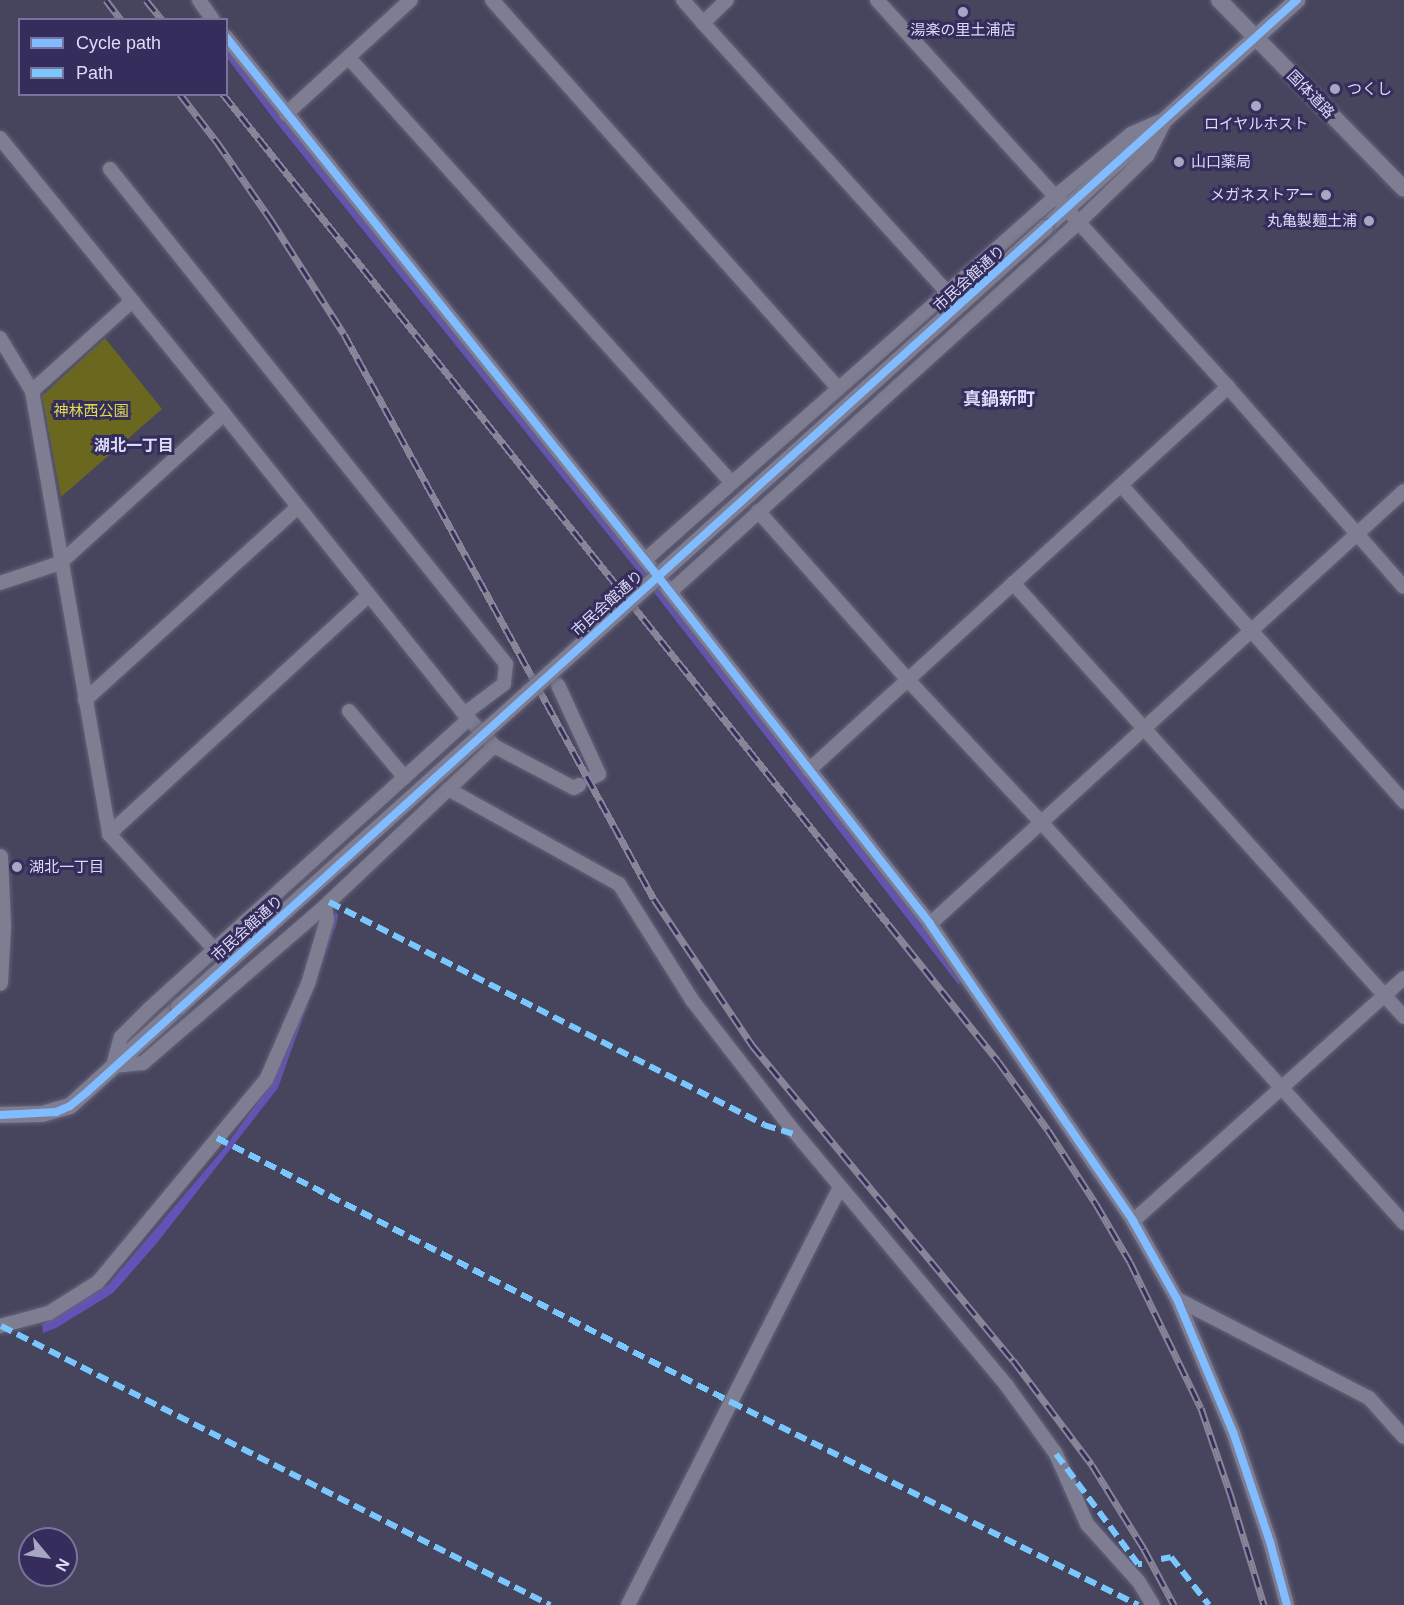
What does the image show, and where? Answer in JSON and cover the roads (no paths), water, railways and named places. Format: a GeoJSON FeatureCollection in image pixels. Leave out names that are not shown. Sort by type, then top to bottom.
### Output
{"type":"FeatureCollection","features":[{"type":"Feature","properties":{"kind":"street"},"geometry":{"type":"LineString","coordinates":[[199,0],[212,18]]}},
{"type":"Feature","properties":{"kind":"street"},"geometry":{"type":"LineString","coordinates":[[286,114],[411,0]]}},
{"type":"Feature","properties":{"kind":"street"},"geometry":{"type":"LineString","coordinates":[[492,0],[839,389]]}},
{"type":"Feature","properties":{"kind":"street"},"geometry":{"type":"LineString","coordinates":[[683,0],[948,293]]}},
{"type":"Feature","properties":{"kind":"street"},"geometry":{"type":"LineString","coordinates":[[704,22],[728,0]]}},
{"type":"Feature","properties":{"kind":"street"},"geometry":{"type":"LineString","coordinates":[[877,0],[1228,387],[1404,587]]}},
{"type":"Feature","properties":{"kind":"street","name":"国体道路"},"geometry":{"type":"LineString","coordinates":[[1219,0],[1404,189]]}},
{"type":"Feature","properties":{"kind":"street","name":"市民会館通り"},"geometry":{"type":"LineString","coordinates":[[0,1115],[42,1114],[70,1106],[1045,228],[1060,203],[1167,118],[1297,0]]}},
{"type":"Feature","properties":{"kind":"street"},"geometry":{"type":"LineString","coordinates":[[228,40],[645,560],[930,924],[1133,1221],[1177,1299],[1233,1432],[1270,1542],[1287,1605]]}},
{"type":"Feature","properties":{"kind":"street"},"geometry":{"type":"LineString","coordinates":[[349,58],[732,483]]}},
{"type":"Feature","properties":{"kind":"street"},"geometry":{"type":"LineString","coordinates":[[670,592],[1078,222],[1147,156],[1167,118]]}},
{"type":"Feature","properties":{"kind":"street"},"geometry":{"type":"LineString","coordinates":[[0,138],[466,716],[494,746],[574,788],[579,785]]}},
{"type":"Feature","properties":{"kind":"street"},"geometry":{"type":"LineString","coordinates":[[110,169],[506,664],[504,684],[466,716],[405,778],[214,949],[121,1037],[113,1066],[143,1063],[325,906],[494,746]]}},
{"type":"Feature","properties":{"kind":"street"},"geometry":{"type":"LineString","coordinates":[[645,560],[948,293],[1060,203]]}},
{"type":"Feature","properties":{"kind":"street"},"geometry":{"type":"LineString","coordinates":[[32,391],[132,301]]}},
{"type":"Feature","properties":{"kind":"street"},"geometry":{"type":"LineString","coordinates":[[0,338],[32,391],[60,563],[109,834],[214,949]]}},
{"type":"Feature","properties":{"kind":"street"},"geometry":{"type":"LineString","coordinates":[[809,770],[1228,387]]}},
{"type":"Feature","properties":{"kind":"street"},"geometry":{"type":"LineString","coordinates":[[0,583],[60,563],[224,414]]}},
{"type":"Feature","properties":{"kind":"street"},"geometry":{"type":"LineString","coordinates":[[1121,484],[1404,802]]}},
{"type":"Feature","properties":{"kind":"street"},"geometry":{"type":"LineString","coordinates":[[930,924],[1404,491]]}},
{"type":"Feature","properties":{"kind":"street"},"geometry":{"type":"LineString","coordinates":[[85,700],[298,507]]}},
{"type":"Feature","properties":{"kind":"street"},"geometry":{"type":"LineString","coordinates":[[758,511],[908,680],[1041,822],[1404,1224]]}},
{"type":"Feature","properties":{"kind":"street"},"geometry":{"type":"LineString","coordinates":[[1013,583],[1404,1017]]}},
{"type":"Feature","properties":{"kind":"street"},"geometry":{"type":"LineString","coordinates":[[109,834],[368,596]]}},
{"type":"Feature","properties":{"kind":"street"},"geometry":{"type":"LineString","coordinates":[[558,685],[599,774],[593,777]]}},
{"type":"Feature","properties":{"kind":"street"},"geometry":{"type":"LineString","coordinates":[[349,711],[405,778]]}},
{"type":"Feature","properties":{"kind":"street"},"geometry":{"type":"LineString","coordinates":[[448,789],[619,884],[692,1000],[840,1188],[1006,1386],[1056,1454],[1087,1524],[1139,1582],[1153,1605]]}},
{"type":"Feature","properties":{"kind":"street"},"geometry":{"type":"LineString","coordinates":[[0,857],[3,927],[0,982]]}},
{"type":"Feature","properties":{"kind":"street"},"geometry":{"type":"LineString","coordinates":[[0,1326],[50,1313],[98,1282],[266,1080],[308,984],[327,920],[325,906]]}},
{"type":"Feature","properties":{"kind":"street"},"geometry":{"type":"LineString","coordinates":[[1133,1221],[1404,978]]}},
{"type":"Feature","properties":{"kind":"street"},"geometry":{"type":"LineString","coordinates":[[628,1605],[840,1188]]}},
{"type":"Feature","properties":{"kind":"street"},"geometry":{"type":"LineString","coordinates":[[1177,1299],[1369,1398],[1404,1437]]}},
{"type":"Feature","properties":{"kind":"waterway"},"geometry":{"type":"LineString","coordinates":[[332,927],[335,915]]}},
{"type":"Feature","properties":{"kind":"railway"},"geometry":{"type":"LineString","coordinates":[[106,0],[120,18]]}},
{"type":"Feature","properties":{"kind":"railway"},"geometry":{"type":"LineString","coordinates":[[146,0],[160,18]]}},
{"type":"Feature","properties":{"kind":"railway"},"geometry":{"type":"LineString","coordinates":[[182,96],[217,142],[271,220],[344,334],[654,899],[752,1045],[1013,1360],[1092,1465],[1144,1549],[1174,1605]]}},
{"type":"Feature","properties":{"kind":"railway"},"geometry":{"type":"LineString","coordinates":[[225,96],[998,1061],[1048,1130],[1130,1262],[1201,1408],[1264,1605]]}},
{"type":"Feature","properties":{"kind":"place","name":"湯楽の里土浦店"},"geometry":{"type":"Point","coordinates":[963,12]}},
{"type":"Feature","properties":{"kind":"place","name":"つくし"},"geometry":{"type":"Point","coordinates":[1335,89]}},
{"type":"Feature","properties":{"kind":"place","name":"ロイヤルホスト"},"geometry":{"type":"Point","coordinates":[1256,106]}},
{"type":"Feature","properties":{"kind":"place","name":"山口薬局"},"geometry":{"type":"Point","coordinates":[1179,162]}},
{"type":"Feature","properties":{"kind":"place","name":"メガネストアー"},"geometry":{"type":"Point","coordinates":[1326,195]}},
{"type":"Feature","properties":{"kind":"place","name":"丸亀製麺土浦"},"geometry":{"type":"Point","coordinates":[1369,221]}},
{"type":"Feature","properties":{"kind":"place","name":"湖北一丁目"},"geometry":{"type":"Point","coordinates":[17,867]}},
{"type":"Feature","properties":{"kind":"district","name":"真鍋新町"},"geometry":{"type":"Point","coordinates":[999,399]}},
{"type":"Feature","properties":{"kind":"district","name":"湖北一丁目"},"geometry":{"type":"Point","coordinates":[134,446]}},
{"type":"Feature","properties":{"kind":"park label","name":"神林西公園"},"geometry":{"type":"Point","coordinates":[91,411]}}]}
